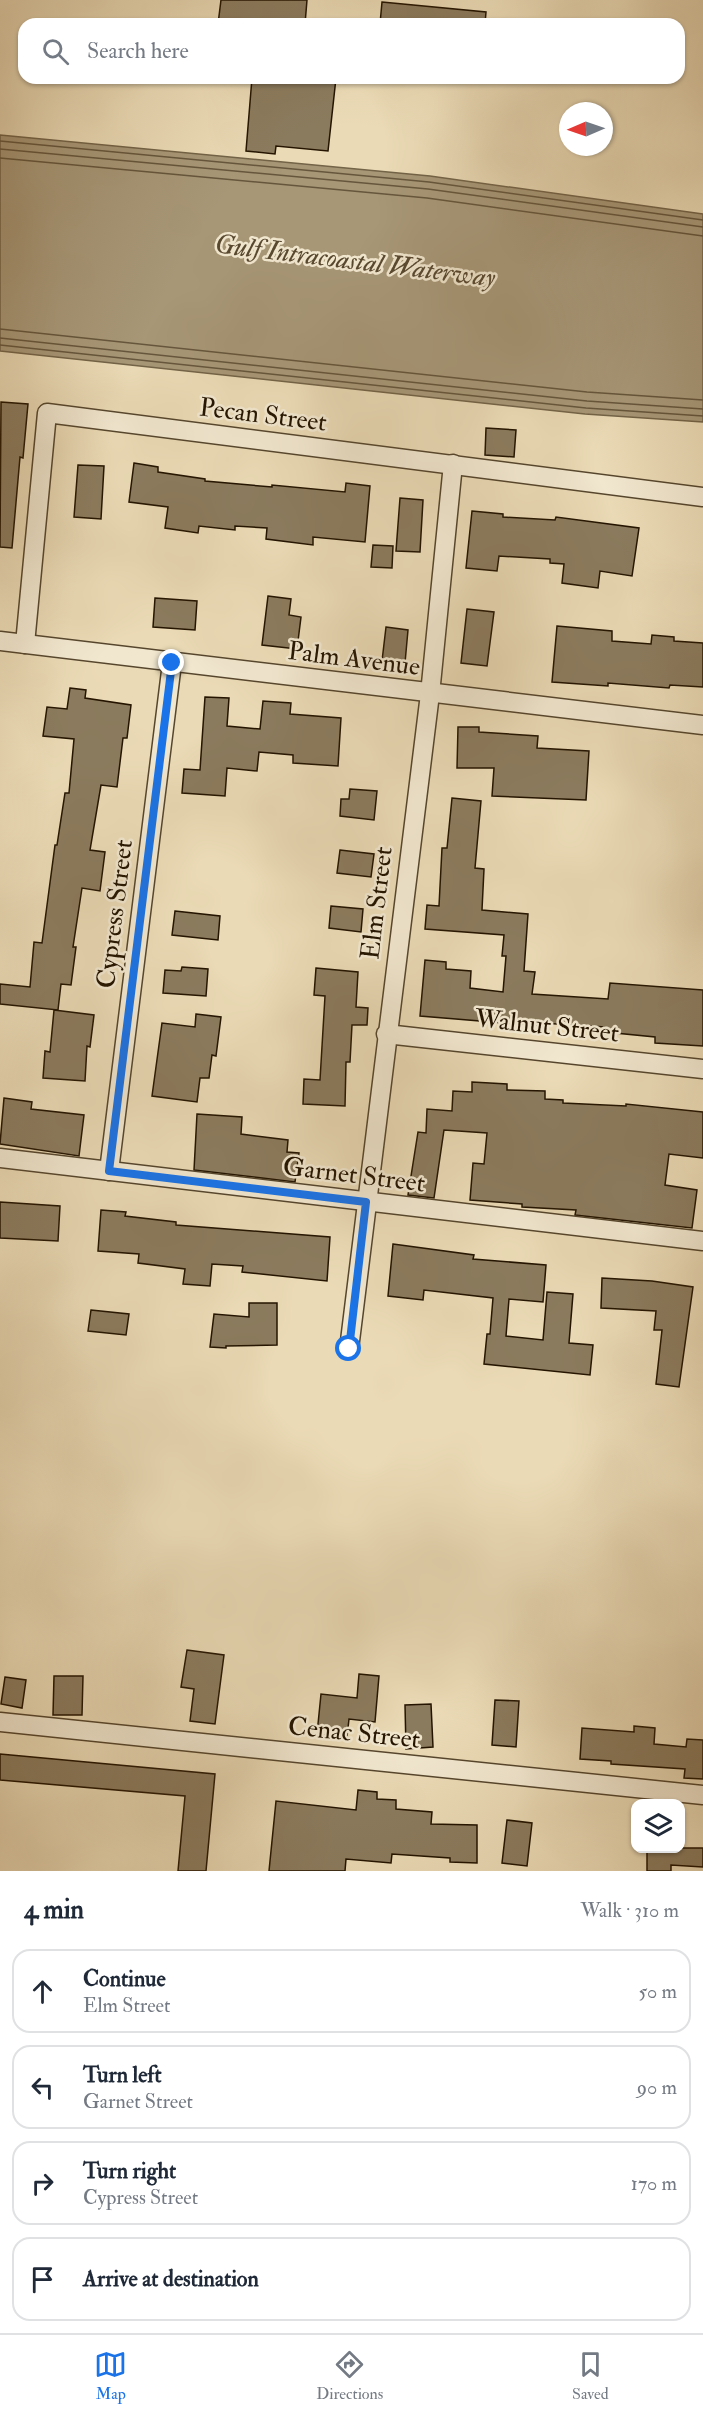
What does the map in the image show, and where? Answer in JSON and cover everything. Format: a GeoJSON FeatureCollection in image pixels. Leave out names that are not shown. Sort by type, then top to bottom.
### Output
{"type":"FeatureCollection","features":[{"type":"Feature","properties":{"kind":"street","name":"Pecan Street"},"geometry":{"type":"LineString","coordinates":[[25,644],[47,413],[703,497]]}},
{"type":"Feature","properties":{"kind":"street","name":"Elm Street"},"geometry":{"type":"LineString","coordinates":[[349,1349],[386,1034],[430,694],[453,464]]}},
{"type":"Feature","properties":{"kind":"street","name":"Palm Avenue"},"geometry":{"type":"LineString","coordinates":[[0,641],[703,725]]}},
{"type":"Feature","properties":{"kind":"street","name":"Cypress Street"},"geometry":{"type":"LineString","coordinates":[[109,1171],[172,663]]}},
{"type":"Feature","properties":{"kind":"street","name":"Walnut Street"},"geometry":{"type":"LineString","coordinates":[[386,1034],[703,1069]]}},
{"type":"Feature","properties":{"kind":"street","name":"Garnet Street"},"geometry":{"type":"LineString","coordinates":[[0,1158],[703,1241]]}},
{"type":"Feature","properties":{"kind":"street","name":"Cenac Street"},"geometry":{"type":"LineString","coordinates":[[0,1722],[703,1795]]}},
{"type":"Feature","properties":{"kind":"water","name":"Gulf Intracoastal Waterway"},"geometry":{"type":"Polygon","coordinates":[[[0,135],[430,176],[703,214],[703,422],[585,414],[0,351],[0,135]]]}},
{"type":"Feature","properties":{"kind":"building"},"geometry":{"type":"Polygon","coordinates":[[[221,0],[307,0],[306,18],[219,18],[221,0]]]}},
{"type":"Feature","properties":{"kind":"building"},"geometry":{"type":"Polygon","coordinates":[[[382,2],[486,12],[486,18],[381,18],[382,2]]]}},
{"type":"Feature","properties":{"kind":"building"},"geometry":{"type":"Polygon","coordinates":[[[252,84],[335,84],[328,151],[276,146],[275,154],[246,151],[252,84]]]}},
{"type":"Feature","properties":{"kind":"building"},"geometry":{"type":"Polygon","coordinates":[[[1,402],[28,404],[23,458],[20,457],[12,548],[0,547],[1,402]]]}},
{"type":"Feature","properties":{"kind":"building"},"geometry":{"type":"Polygon","coordinates":[[[486,428],[516,430],[514,457],[485,455],[486,428]]]}},
{"type":"Feature","properties":{"kind":"building"},"geometry":{"type":"Polygon","coordinates":[[[134,463],[158,467],[158,472],[205,479],[205,481],[345,492],[346,483],[370,486],[365,542],[313,537],[313,545],[266,539],[267,528],[235,526],[235,530],[199,526],[198,533],[165,528],[168,507],[129,502],[134,463]]]}},
{"type":"Feature","properties":{"kind":"building"},"geometry":{"type":"Polygon","coordinates":[[[78,465],[104,466],[101,519],[74,517],[78,465]]]}},
{"type":"Feature","properties":{"kind":"building"},"geometry":{"type":"Polygon","coordinates":[[[400,498],[423,500],[420,552],[396,551],[400,498]]]}},
{"type":"Feature","properties":{"kind":"building"},"geometry":{"type":"Polygon","coordinates":[[[472,511],[503,514],[503,517],[555,520],[556,517],[639,528],[632,576],[600,571],[598,588],[562,583],[564,564],[550,563],[550,559],[499,556],[497,571],[466,568],[472,511]]]}},
{"type":"Feature","properties":{"kind":"building"},"geometry":{"type":"Polygon","coordinates":[[[373,545],[393,546],[392,568],[371,567],[373,545]]]}},
{"type":"Feature","properties":{"kind":"building"},"geometry":{"type":"Polygon","coordinates":[[[268,596],[291,599],[289,615],[301,617],[297,649],[262,645],[268,596]]]}},
{"type":"Feature","properties":{"kind":"building"},"geometry":{"type":"Polygon","coordinates":[[[155,598],[197,601],[195,630],[153,627],[155,598]]]}},
{"type":"Feature","properties":{"kind":"building"},"geometry":{"type":"Polygon","coordinates":[[[467,609],[494,612],[487,666],[461,663],[467,609]]]}},
{"type":"Feature","properties":{"kind":"building"},"geometry":{"type":"Polygon","coordinates":[[[557,626],[612,631],[612,641],[651,644],[652,635],[674,637],[674,641],[703,643],[703,687],[670,685],[669,688],[608,683],[608,686],[552,682],[557,626]]]}},
{"type":"Feature","properties":{"kind":"building"},"geometry":{"type":"Polygon","coordinates":[[[386,627],[408,630],[405,663],[382,661],[386,627]]]}},
{"type":"Feature","properties":{"kind":"building"},"geometry":{"type":"Polygon","coordinates":[[[70,688],[86,690],[85,698],[131,705],[127,738],[123,738],[117,787],[101,785],[90,850],[105,852],[100,891],[82,888],[73,947],[76,947],[71,985],[61,984],[58,1010],[0,1004],[0,984],[30,987],[34,942],[42,943],[55,845],[57,845],[65,793],[69,793],[74,739],[43,736],[47,707],[67,709],[70,688]]]}},
{"type":"Feature","properties":{"kind":"building"},"geometry":{"type":"Polygon","coordinates":[[[205,697],[229,698],[227,726],[260,729],[263,701],[291,703],[290,714],[341,718],[338,766],[293,763],[293,755],[259,752],[257,771],[227,768],[225,796],[182,793],[184,769],[200,770],[205,697]]]}},
{"type":"Feature","properties":{"kind":"building"},"geometry":{"type":"Polygon","coordinates":[[[458,727],[479,727],[479,732],[538,736],[537,748],[589,751],[586,800],[492,796],[494,768],[457,768],[458,727]]]}},
{"type":"Feature","properties":{"kind":"building"},"geometry":{"type":"Polygon","coordinates":[[[350,789],[377,791],[374,820],[340,816],[341,799],[349,799],[350,789]]]}},
{"type":"Feature","properties":{"kind":"building"},"geometry":{"type":"Polygon","coordinates":[[[452,798],[481,801],[475,868],[484,869],[482,910],[528,914],[524,971],[535,972],[532,994],[608,999],[610,983],[703,990],[703,1046],[655,1043],[655,1037],[605,1032],[605,1027],[541,1023],[540,1026],[420,1016],[425,960],[446,962],[446,969],[471,971],[470,988],[503,992],[506,956],[502,956],[504,935],[425,929],[427,905],[439,906],[442,848],[447,848],[452,798]]]}},
{"type":"Feature","properties":{"kind":"building"},"geometry":{"type":"Polygon","coordinates":[[[340,850],[374,854],[371,877],[337,873],[340,850]]]}},
{"type":"Feature","properties":{"kind":"building"},"geometry":{"type":"Polygon","coordinates":[[[331,906],[363,909],[361,932],[329,928],[331,906]]]}},
{"type":"Feature","properties":{"kind":"building"},"geometry":{"type":"Polygon","coordinates":[[[175,911],[220,916],[218,940],[172,935],[175,911]]]}},
{"type":"Feature","properties":{"kind":"building"},"geometry":{"type":"Polygon","coordinates":[[[182,967],[208,969],[206,996],[163,993],[165,970],[181,971],[182,967]]]}},
{"type":"Feature","properties":{"kind":"building"},"geometry":{"type":"Polygon","coordinates":[[[316,968],[358,972],[356,1007],[368,1008],[367,1025],[352,1025],[350,1062],[346,1062],[345,1106],[303,1104],[304,1079],[320,1080],[325,996],[314,995],[316,968]]]}},
{"type":"Feature","properties":{"kind":"building"},"geometry":{"type":"Polygon","coordinates":[[[54,1010],[94,1015],[90,1047],[87,1046],[85,1081],[43,1078],[45,1051],[50,1052],[54,1010]]]}},
{"type":"Feature","properties":{"kind":"building"},"geometry":{"type":"Polygon","coordinates":[[[196,1014],[221,1017],[216,1056],[212,1055],[209,1078],[200,1078],[197,1102],[152,1096],[162,1023],[195,1027],[196,1014]]]}},
{"type":"Feature","properties":{"kind":"building"},"geometry":{"type":"Polygon","coordinates":[[[472,1082],[507,1084],[507,1090],[545,1091],[545,1099],[563,1100],[563,1103],[626,1106],[626,1104],[703,1112],[703,1158],[669,1154],[665,1185],[697,1190],[692,1228],[575,1215],[576,1210],[522,1207],[522,1204],[470,1200],[473,1163],[484,1164],[487,1133],[444,1130],[434,1198],[408,1195],[418,1132],[426,1133],[427,1109],[452,1111],[453,1091],[472,1092],[472,1082]]]}},
{"type":"Feature","properties":{"kind":"building"},"geometry":{"type":"Polygon","coordinates":[[[4,1098],[32,1102],[31,1109],[84,1115],[79,1156],[0,1144],[4,1098]]]}},
{"type":"Feature","properties":{"kind":"building"},"geometry":{"type":"Polygon","coordinates":[[[197,1114],[242,1117],[241,1134],[288,1140],[287,1152],[299,1153],[295,1182],[194,1170],[197,1114]]]}},
{"type":"Feature","properties":{"kind":"building"},"geometry":{"type":"Polygon","coordinates":[[[0,1202],[60,1206],[58,1241],[0,1238],[0,1202]]]}},
{"type":"Feature","properties":{"kind":"building"},"geometry":{"type":"Polygon","coordinates":[[[101,1210],[126,1212],[125,1216],[176,1222],[176,1225],[330,1237],[327,1281],[242,1272],[243,1266],[212,1264],[210,1286],[183,1284],[185,1269],[138,1263],[139,1254],[98,1251],[101,1210]]]}},
{"type":"Feature","properties":{"kind":"building"},"geometry":{"type":"Polygon","coordinates":[[[393,1244],[474,1255],[473,1259],[546,1265],[543,1302],[509,1299],[506,1336],[543,1340],[547,1292],[573,1294],[569,1343],[593,1345],[590,1375],[484,1364],[487,1334],[490,1334],[493,1298],[424,1290],[423,1300],[388,1296],[393,1244]]]}},
{"type":"Feature","properties":{"kind":"building"},"geometry":{"type":"Polygon","coordinates":[[[602,1278],[652,1281],[693,1287],[679,1387],[656,1384],[662,1330],[654,1330],[656,1311],[601,1308],[602,1278]]]}},
{"type":"Feature","properties":{"kind":"building"},"geometry":{"type":"Polygon","coordinates":[[[249,1303],[277,1303],[277,1345],[210,1347],[214,1314],[249,1317],[249,1303]]]}},
{"type":"Feature","properties":{"kind":"building"},"geometry":{"type":"Polygon","coordinates":[[[91,1310],[129,1314],[126,1335],[88,1331],[91,1310]]]}},
{"type":"Feature","properties":{"kind":"building"},"geometry":{"type":"Polygon","coordinates":[[[187,1650],[224,1655],[215,1724],[190,1721],[194,1689],[181,1687],[187,1650]]]}},
{"type":"Feature","properties":{"kind":"building"},"geometry":{"type":"Polygon","coordinates":[[[359,1674],[379,1676],[375,1722],[349,1719],[347,1737],[317,1734],[321,1694],[357,1698],[359,1674]]]}},
{"type":"Feature","properties":{"kind":"building"},"geometry":{"type":"Polygon","coordinates":[[[54,1676],[83,1676],[82,1715],[53,1715],[54,1676]]]}},
{"type":"Feature","properties":{"kind":"building"},"geometry":{"type":"Polygon","coordinates":[[[5,1677],[26,1680],[22,1708],[1,1704],[5,1677]]]}},
{"type":"Feature","properties":{"kind":"building"},"geometry":{"type":"Polygon","coordinates":[[[495,1700],[519,1701],[516,1747],[492,1745],[495,1700]]]}},
{"type":"Feature","properties":{"kind":"building"},"geometry":{"type":"Polygon","coordinates":[[[431,1704],[433,1747],[406,1749],[405,1705],[431,1704]]]}},
{"type":"Feature","properties":{"kind":"building"},"geometry":{"type":"Polygon","coordinates":[[[634,1726],[655,1728],[654,1744],[686,1747],[687,1739],[703,1740],[703,1779],[684,1778],[685,1769],[611,1764],[611,1761],[580,1759],[582,1728],[634,1732],[634,1726]]]}},
{"type":"Feature","properties":{"kind":"building"},"geometry":{"type":"Polygon","coordinates":[[[0,1754],[215,1774],[206,1871],[178,1871],[185,1796],[0,1780],[0,1754]]]}},
{"type":"Feature","properties":{"kind":"building"},"geometry":{"type":"Polygon","coordinates":[[[358,1790],[377,1792],[377,1799],[396,1800],[396,1809],[432,1812],[431,1824],[477,1825],[477,1863],[450,1862],[450,1858],[392,1854],[391,1863],[346,1859],[345,1871],[269,1871],[276,1801],[356,1810],[358,1790]]]}},
{"type":"Feature","properties":{"kind":"building"},"geometry":{"type":"Polygon","coordinates":[[[507,1820],[532,1823],[527,1866],[502,1863],[507,1820]]]}},
{"type":"Feature","properties":{"kind":"building"},"geometry":{"type":"Polygon","coordinates":[[[685,1848],[703,1848],[703,1867],[671,1865],[671,1871],[647,1871],[647,1853],[685,1853],[685,1848]]]}},
{"type":"Feature","properties":{"kind":"route"},"geometry":{"type":"LineString","coordinates":[[172,663],[109,1171],[366,1202],[349,1349]]}}]}
